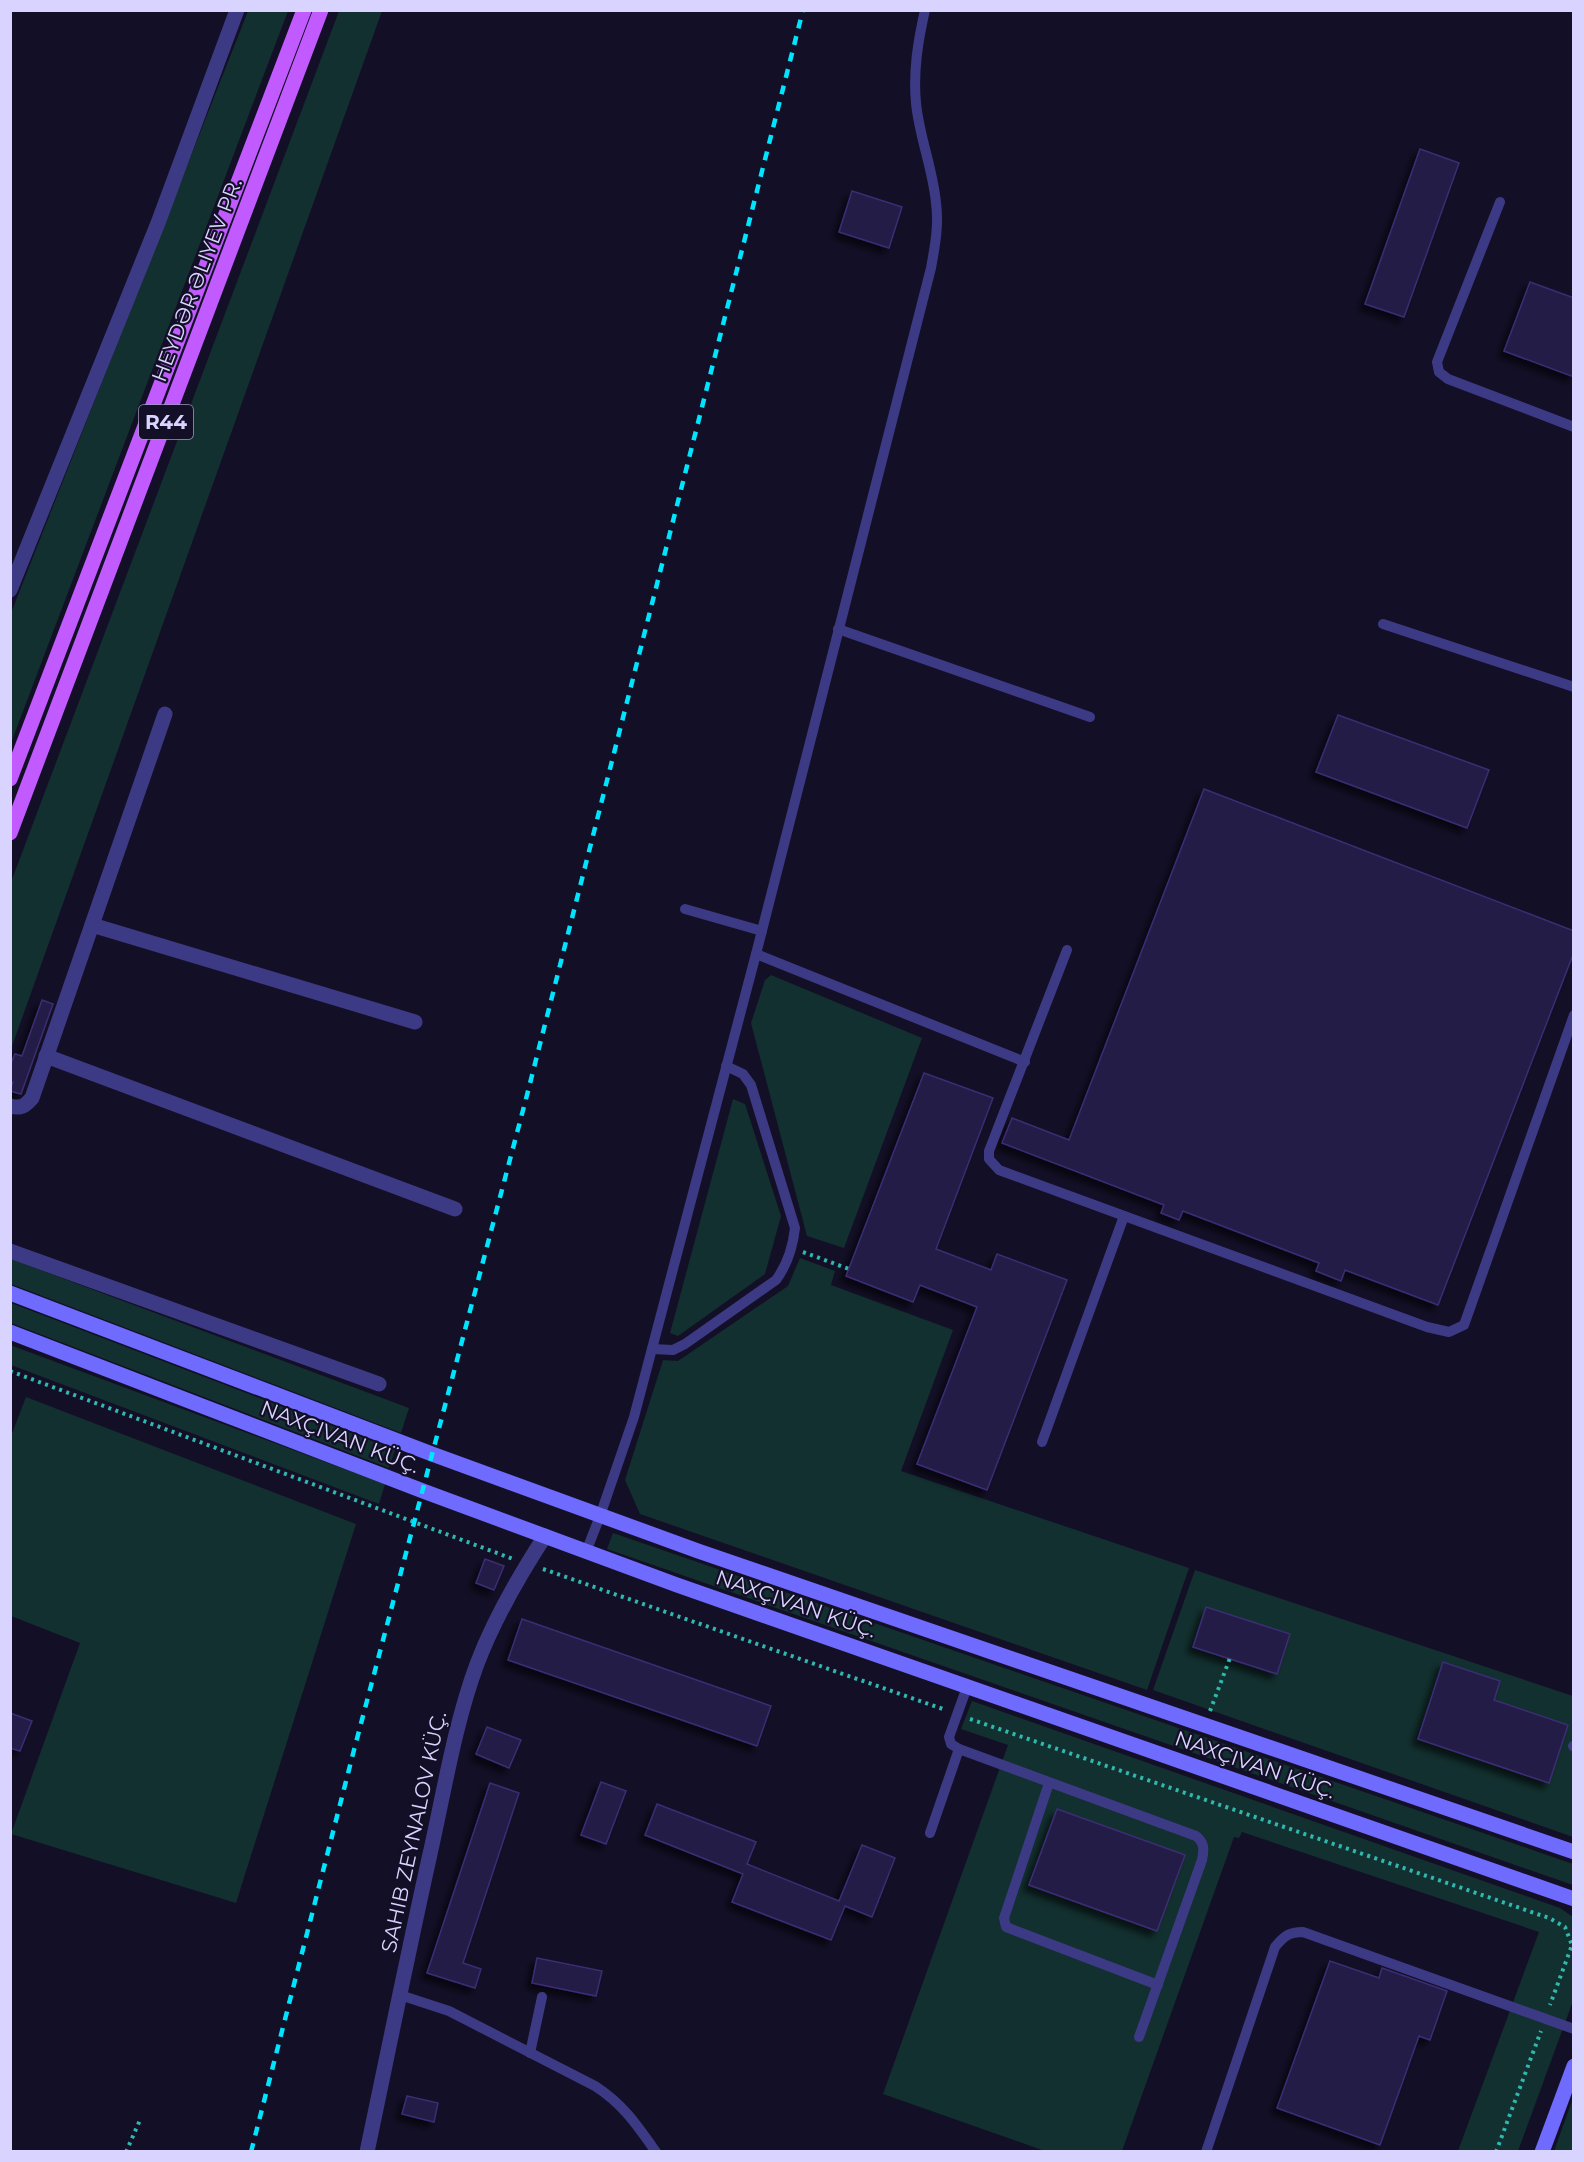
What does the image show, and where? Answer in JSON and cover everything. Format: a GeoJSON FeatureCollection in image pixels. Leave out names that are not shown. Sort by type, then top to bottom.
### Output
{"type":"FeatureCollection","features":[{"type":"Feature","properties":{"kind":"main road","name":"HEYDƏR ƏLIYEV PR."},"geometry":{"type":"LineString","coordinates":[[10,779],[304,10]]}},
{"type":"Feature","properties":{"kind":"main road","name":"HEYDƏR ƏLIYEV PR."},"geometry":{"type":"LineString","coordinates":[[10,833],[321,10]]}},
{"type":"Feature","properties":{"kind":"main road"},"geometry":{"type":"LineString","coordinates":[[10,1293],[600,1516],[1574,1852]]}},
{"type":"Feature","properties":{"kind":"main road"},"geometry":{"type":"LineString","coordinates":[[10,1332],[586,1552],[1574,1899]]}},
{"type":"Feature","properties":{"kind":"main road"},"geometry":{"type":"LineString","coordinates":[[1542,2151],[1574,2066]]}},
{"type":"Feature","properties":{"kind":"street"},"geometry":{"type":"LineString","coordinates":[[10,590],[158,223],[237,10]]}},
{"type":"Feature","properties":{"kind":"street"},"geometry":{"type":"LineString","coordinates":[[10,1106],[17,1108],[25,1106],[32,1098],[165,714]]}},
{"type":"Feature","properties":{"kind":"street"},"geometry":{"type":"LineString","coordinates":[[92,925],[415,1022]]}},
{"type":"Feature","properties":{"kind":"street"},"geometry":{"type":"LineString","coordinates":[[46,1056],[455,1209]]}},
{"type":"Feature","properties":{"kind":"street"},"geometry":{"type":"LineString","coordinates":[[10,1251],[379,1384]]}},
{"type":"Feature","properties":{"kind":"street","name":"SAHIB ZEYNALOV KÜÇ."},"geometry":{"type":"LineString","coordinates":[[367,2151],[465,1702],[489,1636],[527,1564],[545,1536]]}},
{"type":"Feature","properties":{"kind":"lane"},"geometry":{"type":"LineString","coordinates":[[586,1552],[634,1418],[762,931],[931,268],[937,236],[936,203],[916,104],[915,71],[920,31],[926,10]]}},
{"type":"Feature","properties":{"kind":"lane"},"geometry":{"type":"LineString","coordinates":[[1500,202],[1437,362],[1439,372],[1448,379],[1574,427]]}},
{"type":"Feature","properties":{"kind":"lane"},"geometry":{"type":"LineString","coordinates":[[1383,624],[1574,687]]}},
{"type":"Feature","properties":{"kind":"lane"},"geometry":{"type":"LineString","coordinates":[[838,629],[1090,717]]}},
{"type":"Feature","properties":{"kind":"lane"},"geometry":{"type":"LineString","coordinates":[[685,909],[762,931]]}},
{"type":"Feature","properties":{"kind":"lane"},"geometry":{"type":"LineString","coordinates":[[1067,950],[989,1151],[989,1159],[999,1170],[1427,1327],[1449,1332],[1464,1325],[1574,1015]]}},
{"type":"Feature","properties":{"kind":"lane"},"geometry":{"type":"LineString","coordinates":[[756,954],[1025,1062]]}},
{"type":"Feature","properties":{"kind":"lane"},"geometry":{"type":"LineString","coordinates":[[652,1349],[673,1350],[685,1344],[776,1280],[783,1270],[791,1248],[795,1228],[751,1085],[743,1074],[726,1066]]}},
{"type":"Feature","properties":{"kind":"lane"},"geometry":{"type":"LineString","coordinates":[[1042,1442],[1124,1216]]}},
{"type":"Feature","properties":{"kind":"lane"},"geometry":{"type":"LineString","coordinates":[[967,1687],[949,1737],[951,1744],[1049,1783],[1196,1836],[1202,1841],[1204,1849],[1202,1860],[1139,2037]]}},
{"type":"Feature","properties":{"kind":"lane"},"geometry":{"type":"LineString","coordinates":[[930,1833],[959,1749]]}},
{"type":"Feature","properties":{"kind":"lane"},"geometry":{"type":"LineString","coordinates":[[1049,1783],[1004,1918],[1006,1927],[1158,1984]]}},
{"type":"Feature","properties":{"kind":"lane"},"geometry":{"type":"LineString","coordinates":[[1206,2151],[1275,1947],[1283,1937],[1291,1932],[1303,1932],[1574,2029]]}},
{"type":"Feature","properties":{"kind":"lane"},"geometry":{"type":"LineString","coordinates":[[400,1995],[448,2011],[595,2086],[614,2098],[626,2110],[656,2151]]}},
{"type":"Feature","properties":{"kind":"lane"},"geometry":{"type":"LineString","coordinates":[[530,2053],[542,1997]]}},
{"type":"Feature","properties":{"kind":"path"},"geometry":{"type":"LineString","coordinates":[[791,1248],[849,1269]]}},
{"type":"Feature","properties":{"kind":"path"},"geometry":{"type":"LineString","coordinates":[[10,1371],[527,1564],[1549,1918],[1565,1927],[1572,1945],[1496,2151]]}},
{"type":"Feature","properties":{"kind":"path"},"geometry":{"type":"LineString","coordinates":[[1204,1725],[1230,1658]]}},
{"type":"Feature","properties":{"kind":"path"},"geometry":{"type":"LineString","coordinates":[[126,2151],[140,2120]]}},
{"type":"Feature","properties":{"kind":"green space"},"geometry":{"type":"Polygon","coordinates":[[[248,11],[288,11],[11,743],[11,613],[248,11]]]}},
{"type":"Feature","properties":{"kind":"green space"},"geometry":{"type":"Polygon","coordinates":[[[339,11],[382,11],[11,1049],[11,882],[339,11]]]}},
{"type":"Feature","properties":{"kind":"green space"},"geometry":{"type":"Polygon","coordinates":[[[771,975],[922,1038],[844,1248],[807,1236],[751,1023],[765,980],[771,975]]]}},
{"type":"Feature","properties":{"kind":"green space"},"geometry":{"type":"Polygon","coordinates":[[[733,1099],[745,1104],[781,1216],[765,1274],[678,1336],[670,1333],[733,1099]]]}},
{"type":"Feature","properties":{"kind":"green space"},"geometry":{"type":"Polygon","coordinates":[[[800,1258],[835,1271],[831,1285],[953,1330],[901,1471],[1189,1568],[1147,1690],[640,1514],[625,1480],[663,1360],[678,1361],[788,1286],[800,1258]]]}},
{"type":"Feature","properties":{"kind":"green space"},"geometry":{"type":"Polygon","coordinates":[[[11,1259],[409,1408],[401,1433],[11,1284],[11,1259]]]}},
{"type":"Feature","properties":{"kind":"green space"},"geometry":{"type":"Polygon","coordinates":[[[11,1303],[395,1450],[389,1468],[11,1323],[11,1303]]]}},
{"type":"Feature","properties":{"kind":"green space"},"geometry":{"type":"Polygon","coordinates":[[[10,1345],[385,1484],[379,1504],[11,1365],[10,1345]]]}},
{"type":"Feature","properties":{"kind":"green space"},"geometry":{"type":"Polygon","coordinates":[[[26,1397],[356,1524],[236,1903],[11,1834],[80,1643],[11,1616],[11,1436],[26,1397]]]}},
{"type":"Feature","properties":{"kind":"green space"},"geometry":{"type":"Polygon","coordinates":[[[613,1533],[1573,1864],[1573,1885],[607,1549],[613,1533]]]}},
{"type":"Feature","properties":{"kind":"green space"},"geometry":{"type":"Polygon","coordinates":[[[1195,1570],[1573,1696],[1573,1837],[1153,1690],[1195,1570]]]}},
{"type":"Feature","properties":{"kind":"green space"},"geometry":{"type":"Polygon","coordinates":[[[972,1701],[1560,1908],[1573,1917],[1573,2001],[1518,2151],[1458,2151],[1539,1932],[1242,1832],[1239,1838],[1234,1837],[1122,2151],[1045,2151],[883,2094],[1008,1745],[961,1729],[972,1701]]]}},
{"type":"Feature","properties":{"kind":"green space"},"geometry":{"type":"Polygon","coordinates":[[[1573,2098],[1573,2151],[1554,2151],[1573,2098]]]}},
{"type":"Feature","properties":{"kind":"building"},"geometry":{"type":"Polygon","coordinates":[[[1420,149],[1459,163],[1404,317],[1365,304],[1420,149]]]}},
{"type":"Feature","properties":{"kind":"building"},"geometry":{"type":"Polygon","coordinates":[[[852,191],[902,207],[889,248],[839,232],[852,191]]]}},
{"type":"Feature","properties":{"kind":"building"},"geometry":{"type":"Polygon","coordinates":[[[1530,282],[1574,298],[1574,377],[1504,351],[1530,282]]]}},
{"type":"Feature","properties":{"kind":"building"},"geometry":{"type":"Polygon","coordinates":[[[1338,715],[1489,770],[1467,828],[1316,772],[1338,715]]]}},
{"type":"Feature","properties":{"kind":"building"},"geometry":{"type":"Polygon","coordinates":[[[1204,789],[1574,931],[1574,952],[1438,1305],[1345,1270],[1341,1281],[1316,1271],[1319,1263],[1183,1211],[1179,1220],[1161,1213],[1164,1205],[1002,1143],[1012,1118],[1069,1140],[1204,789]]]}},
{"type":"Feature","properties":{"kind":"building"},"geometry":{"type":"Polygon","coordinates":[[[42,1000],[53,1004],[21,1094],[10,1091],[13,1082],[10,1081],[10,1066],[15,1054],[22,1056],[42,1000]]]}},
{"type":"Feature","properties":{"kind":"building"},"geometry":{"type":"Polygon","coordinates":[[[924,1073],[993,1098],[936,1249],[991,1270],[997,1254],[1067,1280],[987,1490],[917,1464],[977,1307],[920,1285],[913,1302],[846,1276],[924,1073]]]}},
{"type":"Feature","properties":{"kind":"building"},"geometry":{"type":"Polygon","coordinates":[[[485,1559],[504,1566],[494,1590],[476,1583],[485,1559]]]}},
{"type":"Feature","properties":{"kind":"building"},"geometry":{"type":"Polygon","coordinates":[[[1206,1607],[1290,1634],[1277,1674],[1193,1647],[1206,1607]]]}},
{"type":"Feature","properties":{"kind":"building"},"geometry":{"type":"Polygon","coordinates":[[[522,1619],[771,1706],[757,1746],[508,1660],[522,1619]]]}},
{"type":"Feature","properties":{"kind":"building"},"geometry":{"type":"Polygon","coordinates":[[[1443,1662],[1500,1681],[1494,1700],[1568,1725],[1549,1783],[1418,1739],[1443,1662]]]}},
{"type":"Feature","properties":{"kind":"building"},"geometry":{"type":"Polygon","coordinates":[[[10,1713],[32,1721],[20,1751],[10,1748],[10,1713]]]}},
{"type":"Feature","properties":{"kind":"building"},"geometry":{"type":"Polygon","coordinates":[[[487,1727],[521,1740],[509,1768],[476,1754],[487,1727]]]}},
{"type":"Feature","properties":{"kind":"building"},"geometry":{"type":"Polygon","coordinates":[[[601,1782],[626,1791],[606,1844],[581,1835],[601,1782]]]}},
{"type":"Feature","properties":{"kind":"building"},"geometry":{"type":"Polygon","coordinates":[[[490,1783],[519,1793],[463,1963],[481,1969],[475,1988],[427,1973],[490,1783]]]}},
{"type":"Feature","properties":{"kind":"building"},"geometry":{"type":"Polygon","coordinates":[[[657,1804],[756,1842],[747,1864],[839,1901],[862,1845],[895,1858],[872,1917],[845,1906],[831,1940],[732,1902],[743,1874],[645,1835],[657,1804]]]}},
{"type":"Feature","properties":{"kind":"building"},"geometry":{"type":"Polygon","coordinates":[[[1057,1809],[1185,1855],[1157,1931],[1029,1885],[1057,1809]]]}},
{"type":"Feature","properties":{"kind":"building"},"geometry":{"type":"Polygon","coordinates":[[[537,1958],[602,1971],[596,1996],[532,1983],[537,1958]]]}},
{"type":"Feature","properties":{"kind":"building"},"geometry":{"type":"Polygon","coordinates":[[[1330,1961],[1379,1978],[1382,1968],[1447,1991],[1430,2040],[1419,2036],[1380,2145],[1277,2108],[1330,1961]]]}},
{"type":"Feature","properties":{"kind":"building"},"geometry":{"type":"Polygon","coordinates":[[[407,2096],[438,2103],[434,2122],[402,2114],[407,2096]]]}},
{"type":"Feature","properties":{"kind":"railway"},"geometry":{"type":"LineString","coordinates":[[251,2152],[354,1750],[527,1095],[803,10]]}}]}
